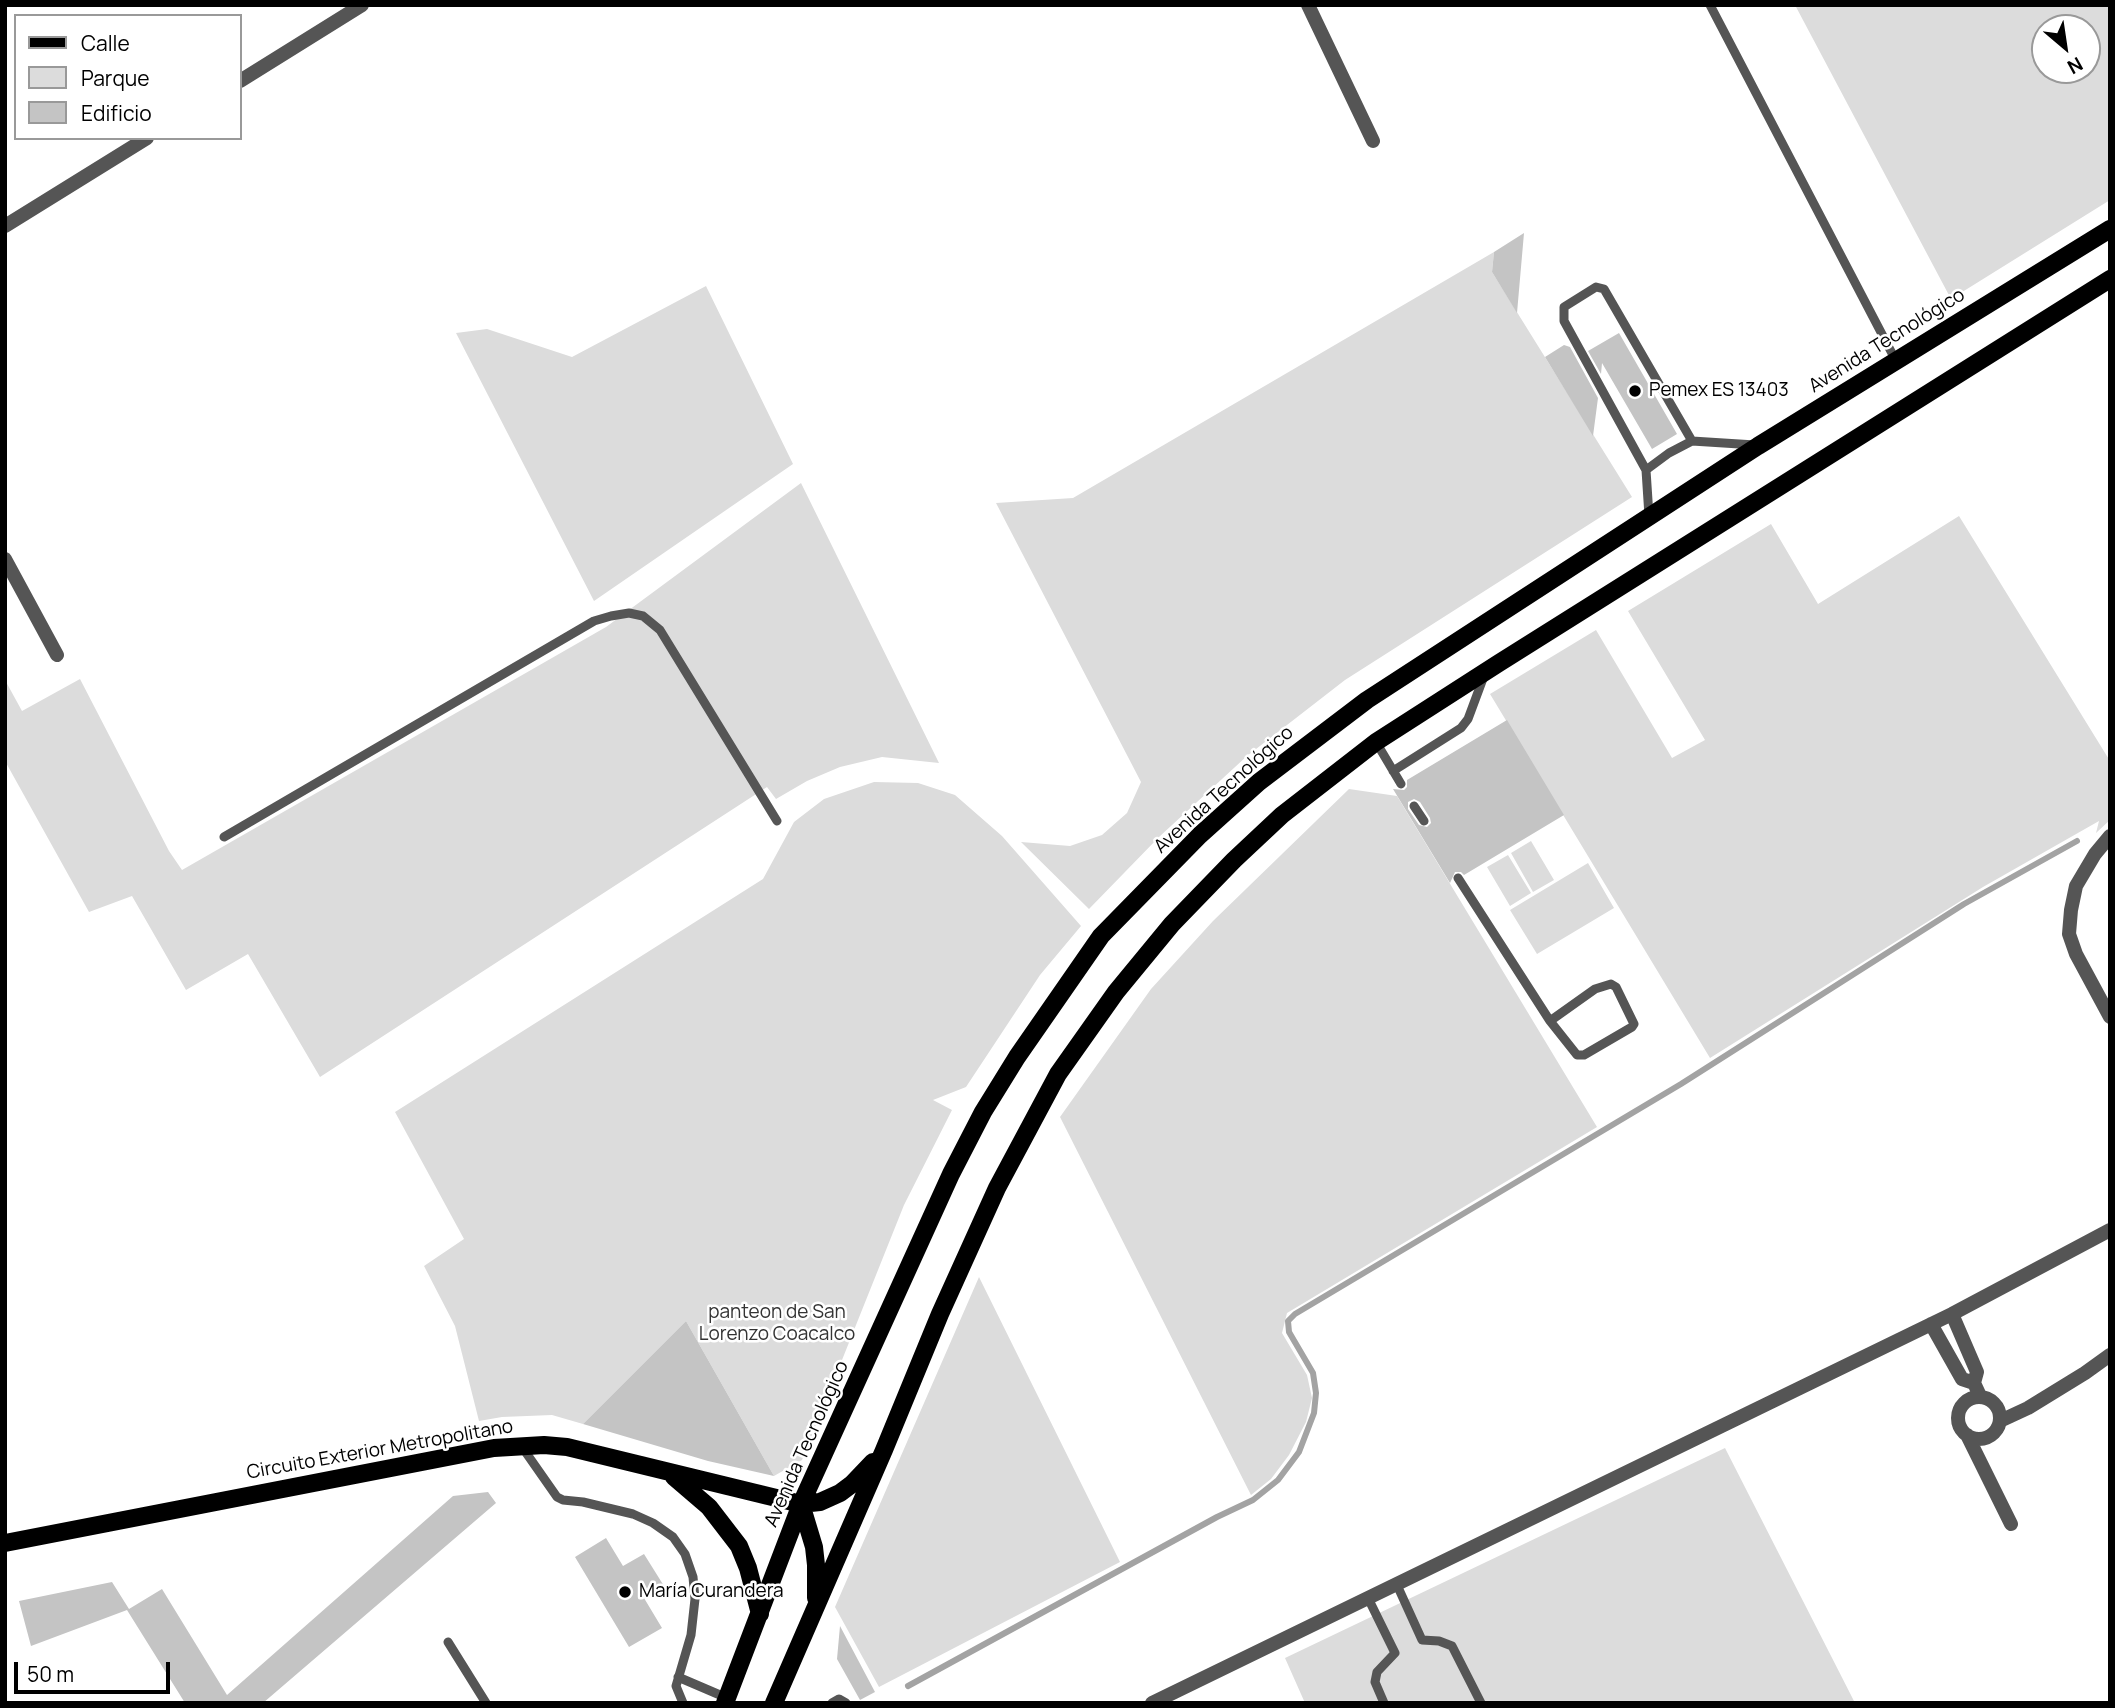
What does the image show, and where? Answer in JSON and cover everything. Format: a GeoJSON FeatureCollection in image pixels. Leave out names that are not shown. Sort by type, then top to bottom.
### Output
{"type":"FeatureCollection","features":[{"type":"Feature","properties":{"kind":"main road","name":"Avenida Tecnológico"},"geometry":{"type":"LineString","coordinates":[[726,1700],[801,1504],[951,1174],[983,1112],[1024,1046],[1101,936],[1200,835],[1259,782],[1367,700],[1758,446],[2110,229]]}},
{"type":"Feature","properties":{"kind":"main road"},"geometry":{"type":"LineString","coordinates":[[774,1703],[940,1314],[997,1188],[1058,1074],[1116,992],[1172,924],[1282,814],[1377,742],[1485,671],[2110,279]]}},
{"type":"Feature","properties":{"kind":"main road","name":"Circuito Exterior Metropolitano"},"geometry":{"type":"LineString","coordinates":[[5,1543],[468,1452],[522,1445],[567,1447],[801,1504],[820,1502],[846,1490],[884,1450]]}},
{"type":"Feature","properties":{"kind":"main road"},"geometry":{"type":"LineString","coordinates":[[669,1473],[709,1507],[739,1546],[748,1568],[760,1614]]}},
{"type":"Feature","properties":{"kind":"main road"},"geometry":{"type":"LineString","coordinates":[[801,1504],[810,1527],[816,1564],[816,1595],[812,1615]]}},
{"type":"Feature","properties":{"kind":"street"},"geometry":{"type":"LineString","coordinates":[[242,80],[362,5]]}},
{"type":"Feature","properties":{"kind":"street"},"geometry":{"type":"LineString","coordinates":[[1308,5],[1373,141]]}},
{"type":"Feature","properties":{"kind":"street"},"geometry":{"type":"LineString","coordinates":[[5,226],[144,140]]}},
{"type":"Feature","properties":{"kind":"street"},"geometry":{"type":"LineString","coordinates":[[5,559],[57,655]]}},
{"type":"Feature","properties":{"kind":"street"},"geometry":{"type":"LineString","coordinates":[[2110,836],[2076,886],[2069,934],[2076,954],[2110,1017]]}},
{"type":"Feature","properties":{"kind":"street"},"geometry":{"type":"LineString","coordinates":[[1152,1703],[1952,1314],[2110,1230]]}},
{"type":"Feature","properties":{"kind":"street"},"geometry":{"type":"LineString","coordinates":[[1952,1314],[1977,1372],[1977,1390],[1961,1406],[1957,1416],[1959,1427],[1967,1435],[2011,1524]]}},
{"type":"Feature","properties":{"kind":"street"},"geometry":{"type":"LineString","coordinates":[[1931,1324],[1962,1379],[1991,1400],[1998,1409],[2000,1421],[1997,1429],[1983,1438],[1967,1435]]}},
{"type":"Feature","properties":{"kind":"street"},"geometry":{"type":"LineString","coordinates":[[2000,1421],[2040,1401],[2110,1355]]}},
{"type":"Feature","properties":{"kind":"lane"},"geometry":{"type":"LineString","coordinates":[[1710,5],[1896,361]]}},
{"type":"Feature","properties":{"kind":"lane"},"geometry":{"type":"LineString","coordinates":[[1649,518],[1646,470],[1564,321],[1564,307],[1596,287],[1604,289],[1692,442]]}},
{"type":"Feature","properties":{"kind":"lane"},"geometry":{"type":"LineString","coordinates":[[1646,470],[1669,453],[1692,442],[1758,446]]}},
{"type":"Feature","properties":{"kind":"lane"},"geometry":{"type":"LineString","coordinates":[[224,837],[594,621],[629,613],[643,616],[660,630],[777,821]]}},
{"type":"Feature","properties":{"kind":"lane"},"geometry":{"type":"LineString","coordinates":[[1393,771],[1461,728],[1468,719],[1485,671]]}},
{"type":"Feature","properties":{"kind":"lane"},"geometry":{"type":"LineString","coordinates":[[1377,742],[1401,784]]}},
{"type":"Feature","properties":{"kind":"lane"},"geometry":{"type":"LineString","coordinates":[[1414,806],[1424,821]]}},
{"type":"Feature","properties":{"kind":"lane"},"geometry":{"type":"LineString","coordinates":[[1458,878],[1550,1021],[1577,1055],[1580,1056],[1634,1024],[1616,987],[1611,984],[1595,989],[1550,1021]]}},
{"type":"Feature","properties":{"kind":"lane"},"geometry":{"type":"LineString","coordinates":[[522,1445],[557,1497],[633,1514],[673,1536],[685,1554],[693,1577],[695,1599],[691,1635],[676,1686],[683,1703]]}},
{"type":"Feature","properties":{"kind":"lane"},"geometry":{"type":"LineString","coordinates":[[1397,1585],[1422,1640],[1439,1641],[1452,1646],[1481,1703]]}},
{"type":"Feature","properties":{"kind":"lane"},"geometry":{"type":"LineString","coordinates":[[1368,1598],[1395,1653],[1377,1672],[1375,1682],[1384,1703]]}},
{"type":"Feature","properties":{"kind":"lane"},"geometry":{"type":"LineString","coordinates":[[448,1642],[486,1703]]}},
{"type":"Feature","properties":{"kind":"lane"},"geometry":{"type":"LineString","coordinates":[[678,1677],[726,1700]]}},
{"type":"Feature","properties":{"kind":"lane"},"geometry":{"type":"LineString","coordinates":[[832,1703],[839,1699],[846,1703]]}},
{"type":"Feature","properties":{"kind":"green space"},"geometry":{"type":"Polygon","coordinates":[[[1795,5],[2110,5],[2110,200],[1951,299],[1795,5]]]}},
{"type":"Feature","properties":{"kind":"green space"},"geometry":{"type":"Polygon","coordinates":[[[1494,252],[1492,272],[1632,497],[1345,680],[1247,756],[1159,837],[1089,909],[1021,842],[1070,846],[1102,835],[1127,813],[1141,782],[996,503],[1073,498],[1494,252]]]}},
{"type":"Feature","properties":{"kind":"green space"},"geometry":{"type":"Polygon","coordinates":[[[706,286],[793,464],[594,601],[456,333],[487,329],[572,357],[706,286]]]}},
{"type":"Feature","properties":{"kind":"green space"},"geometry":{"type":"Polygon","coordinates":[[[801,483],[939,763],[882,757],[840,767],[807,781],[776,799],[767,787],[320,1077],[248,954],[186,990],[132,896],[89,912],[5,761],[5,680],[22,711],[80,679],[169,851],[182,870],[606,627],[801,483]]]}},
{"type":"Feature","properties":{"kind":"green space"},"geometry":{"type":"Polygon","coordinates":[[[1959,516],[2110,761],[2110,820],[2096,833],[2099,821],[1983,887],[1710,1058],[1490,694],[1596,630],[1672,758],[1705,740],[1628,611],[1771,524],[1818,604],[1959,516]]]}},
{"type":"Feature","properties":{"kind":"green space","name":"panteon de San Lorenzo Coacalco"},"geometry":{"type":"Polygon","coordinates":[[[874,782],[918,783],[955,795],[1002,836],[1081,926],[1040,975],[966,1087],[933,1100],[952,1110],[904,1205],[802,1460],[774,1476],[686,1321],[583,1424],[552,1415],[502,1417],[479,1421],[455,1326],[424,1266],[464,1239],[395,1112],[763,879],[794,822],[824,799],[874,782]]]}},
{"type":"Feature","properties":{"kind":"green space"},"geometry":{"type":"Polygon","coordinates":[[[1349,789],[1397,796],[1597,1127],[1287,1313],[1282,1333],[1307,1375],[1312,1398],[1306,1422],[1289,1455],[1271,1479],[1251,1495],[1060,1117],[1151,989],[1213,921],[1349,789]]]}},
{"type":"Feature","properties":{"kind":"green space"},"geometry":{"type":"Polygon","coordinates":[[[1531,841],[1554,880],[1533,892],[1511,853],[1531,841]]]}},
{"type":"Feature","properties":{"kind":"green space"},"geometry":{"type":"Polygon","coordinates":[[[1508,855],[1531,893],[1510,906],[1487,867],[1508,855]]]}},
{"type":"Feature","properties":{"kind":"green space"},"geometry":{"type":"Polygon","coordinates":[[[1588,863],[1614,908],[1537,954],[1510,910],[1588,863]]]}},
{"type":"Feature","properties":{"kind":"green space"},"geometry":{"type":"Polygon","coordinates":[[[979,1277],[1120,1562],[879,1687],[835,1607],[979,1277]]]}},
{"type":"Feature","properties":{"kind":"green space"},"geometry":{"type":"Polygon","coordinates":[[[1725,1448],[1855,1703],[1305,1703],[1285,1658],[1725,1448]]]}},
{"type":"Feature","properties":{"kind":"building"},"geometry":{"type":"Polygon","coordinates":[[[1524,233],[1517,313],[1492,272],[1494,252],[1524,233]]]}},
{"type":"Feature","properties":{"kind":"building","name":"Pemex ES 13403"},"geometry":{"type":"Polygon","coordinates":[[[1619,333],[1677,434],[1652,449],[1602,363],[1601,374],[1588,351],[1619,333]]]}},
{"type":"Feature","properties":{"kind":"building"},"geometry":{"type":"Polygon","coordinates":[[[1564,345],[1570,347],[1598,398],[1593,436],[1545,357],[1564,345]]]}},
{"type":"Feature","properties":{"kind":"building"},"geometry":{"type":"Polygon","coordinates":[[[1507,720],[1564,815],[1464,875],[1455,872],[1450,883],[1393,789],[1404,790],[1407,780],[1507,720]],[[1414,799],[1408,802],[1408,809],[1419,825],[1427,827],[1431,823],[1430,818],[1420,802],[1414,799]]]}},
{"type":"Feature","properties":{"kind":"building"},"geometry":{"type":"Polygon","coordinates":[[[686,1321],[774,1476],[708,1461],[583,1424],[686,1321]]]}},
{"type":"Feature","properties":{"kind":"building"},"geometry":{"type":"Polygon","coordinates":[[[488,1492],[496,1503],[263,1703],[185,1703],[127,1610],[31,1646],[19,1601],[112,1582],[129,1609],[162,1589],[227,1695],[453,1496],[488,1492]]]}},
{"type":"Feature","properties":{"kind":"building","name":"María Curandera"},"geometry":{"type":"Polygon","coordinates":[[[606,1538],[623,1566],[644,1554],[664,1586],[644,1598],[662,1628],[629,1647],[575,1557],[606,1538]]]}},
{"type":"Feature","properties":{"kind":"building"},"geometry":{"type":"Polygon","coordinates":[[[840,1626],[875,1692],[860,1700],[837,1659],[840,1626]]]}},
{"type":"Feature","properties":{"kind":"waterway"},"geometry":{"type":"LineString","coordinates":[[908,1686],[1217,1517],[1253,1500],[1278,1480],[1299,1452],[1314,1413],[1316,1393],[1313,1373],[1289,1332],[1288,1321],[1295,1314],[1681,1084],[1964,904],[2077,841]]}},
{"type":"Feature","properties":{"kind":"place","name":"Pemex ES 13403"},"geometry":{"type":"Point","coordinates":[1635,391]}},
{"type":"Feature","properties":{"kind":"place","name":"María Curandera"},"geometry":{"type":"Point","coordinates":[625,1592]}}]}
